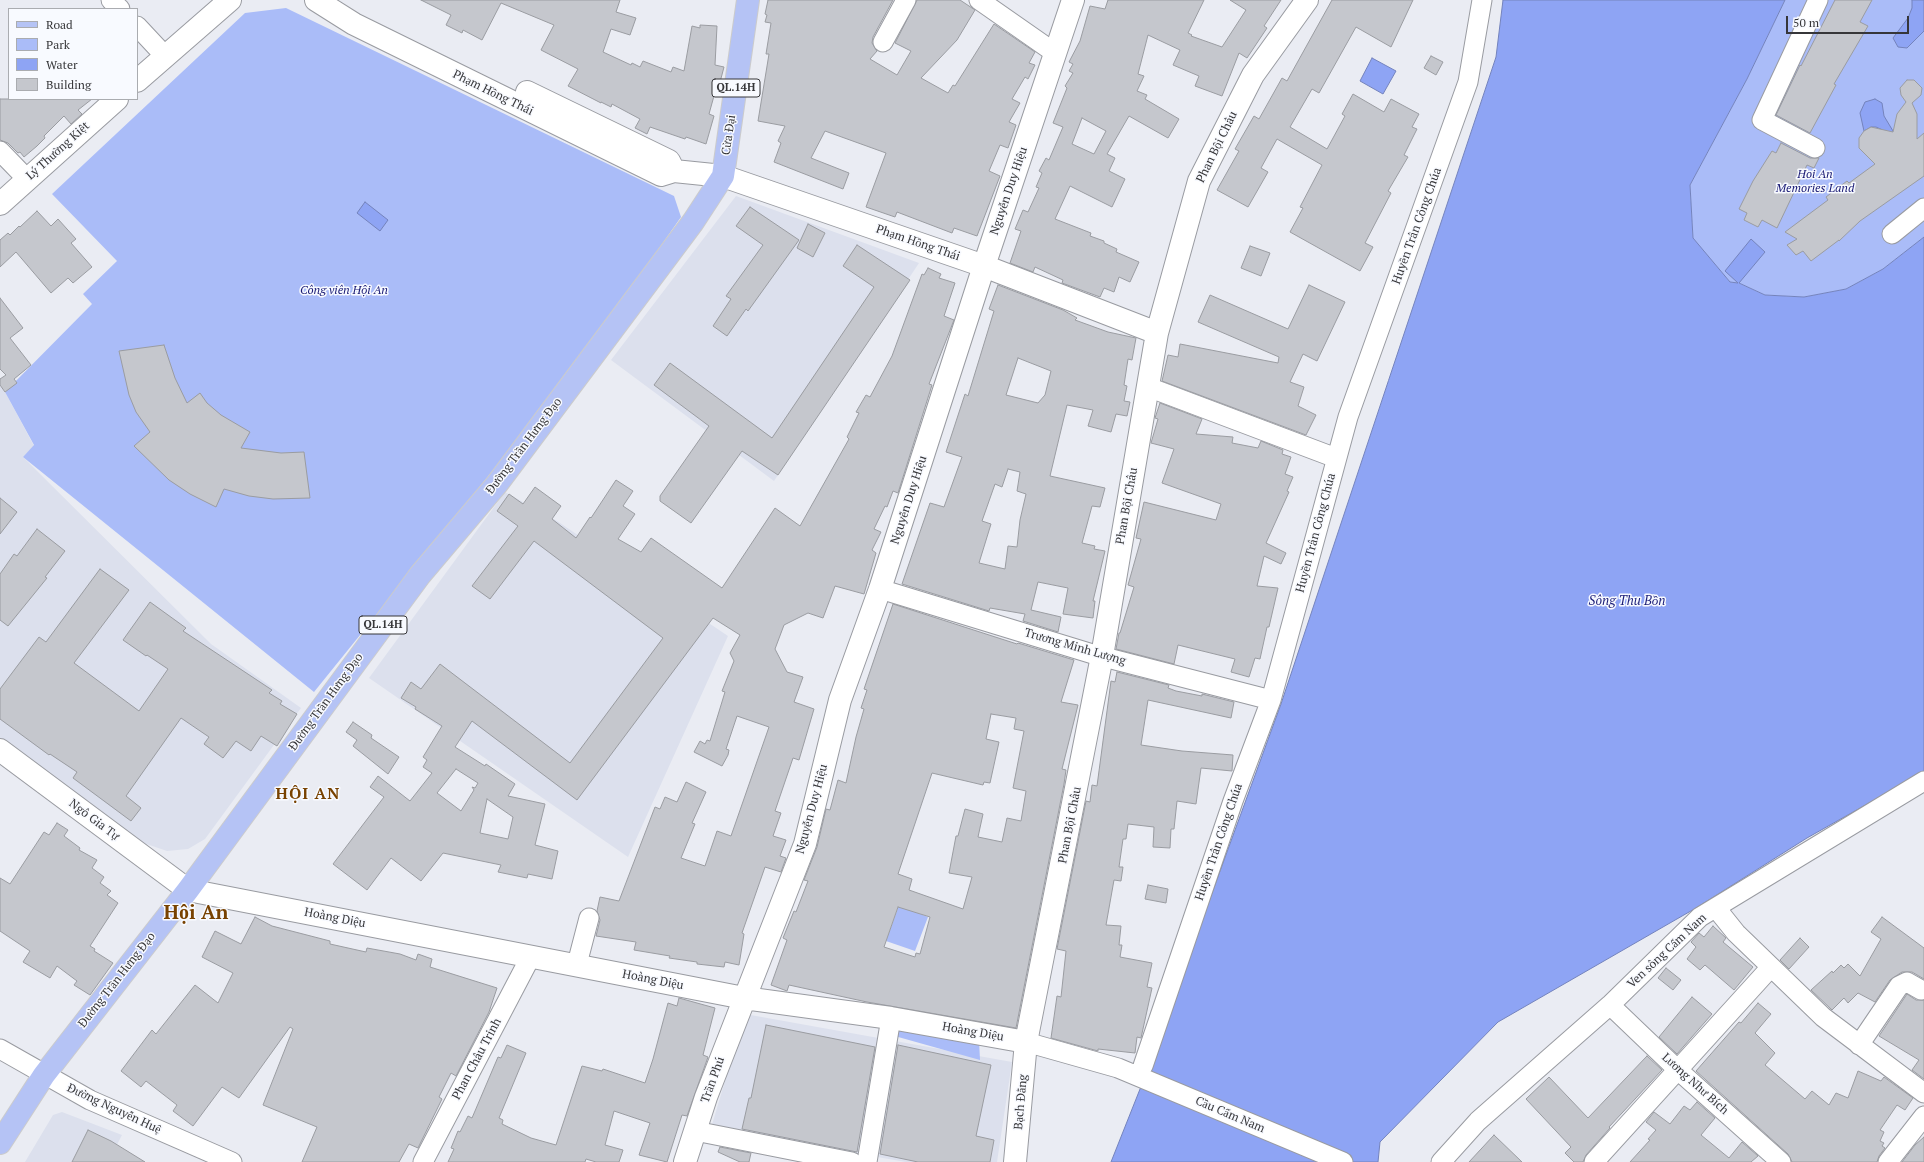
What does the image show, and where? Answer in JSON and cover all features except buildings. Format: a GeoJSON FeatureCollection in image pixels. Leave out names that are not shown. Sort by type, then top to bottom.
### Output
{"type":"FeatureCollection","features":[{"type":"Feature","properties":{"kind":"main road","name":"Cửa Đại"},"geometry":{"type":"LineString","coordinates":[[723,176],[748,0]]}},
{"type":"Feature","properties":{"kind":"main road","name":"Đường Trần Hưng Đạo"},"geometry":{"type":"LineString","coordinates":[[44,1075],[188,890],[420,575],[497,484],[692,222],[723,176]]}},
{"type":"Feature","properties":{"kind":"main road","name":"QL.14H"},"geometry":{"type":"LineString","coordinates":[[0,1143],[44,1075]]}},
{"type":"Feature","properties":{"kind":"street"},"geometry":{"type":"LineString","coordinates":[[111,0],[119,8]]}},
{"type":"Feature","properties":{"kind":"street"},"geometry":{"type":"LineString","coordinates":[[138,80],[230,0]]}},
{"type":"Feature","properties":{"kind":"street","name":"Phạm Hồng Thái"},"geometry":{"type":"LineString","coordinates":[[316,0],[354,24],[669,161],[674,171],[723,176],[984,266],[1157,333]]}},
{"type":"Feature","properties":{"kind":"street","name":"Phạm Hồng Thái"},"geometry":{"type":"LineString","coordinates":[[328,0],[361,12],[486,81]]}},
{"type":"Feature","properties":{"kind":"street"},"geometry":{"type":"LineString","coordinates":[[883,42],[906,0]]}},
{"type":"Feature","properties":{"kind":"street"},"geometry":{"type":"LineString","coordinates":[[979,0],[1055,53]]}},
{"type":"Feature","properties":{"kind":"street","name":"Nguyễn Duy Hiệu"},"geometry":{"type":"LineString","coordinates":[[744,998],[805,844],[840,700],[880,589],[984,266],[1073,0]]}},
{"type":"Feature","properties":{"kind":"street","name":"Phan Bội Châu"},"geometry":{"type":"LineString","coordinates":[[1026,1042],[1102,656],[1157,333],[1199,181],[1253,75],[1307,0]]}},
{"type":"Feature","properties":{"kind":"street","name":"Huyền Trân Công Chúa"},"geometry":{"type":"LineString","coordinates":[[1143,1066],[1233,801],[1271,700],[1348,417],[1468,82],[1482,0]]}},
{"type":"Feature","properties":{"kind":"street"},"geometry":{"type":"LineString","coordinates":[[1815,148],[1762,120],[1818,0]]}},
{"type":"Feature","properties":{"kind":"street"},"geometry":{"type":"LineString","coordinates":[[138,27],[166,56]]}},
{"type":"Feature","properties":{"kind":"street","name":"Lý Thường Kiệt"},"geometry":{"type":"LineString","coordinates":[[0,204],[115,100]]}},
{"type":"Feature","properties":{"kind":"street"},"geometry":{"type":"LineString","coordinates":[[0,150],[27,180]]}},
{"type":"Feature","properties":{"kind":"street"},"geometry":{"type":"LineString","coordinates":[[1892,234],[1924,208]]}},
{"type":"Feature","properties":{"kind":"street"},"geometry":{"type":"LineString","coordinates":[[1148,386],[1336,458]]}},
{"type":"Feature","properties":{"kind":"street","name":"Trương Minh Lượng"},"geometry":{"type":"LineString","coordinates":[[880,589],[1102,656],[1271,700]]}},
{"type":"Feature","properties":{"kind":"street","name":"Ngô Gia Tự"},"geometry":{"type":"LineString","coordinates":[[0,750],[188,890]]}},
{"type":"Feature","properties":{"kind":"street","name":"Ven sông Cẩm Nam"},"geometry":{"type":"LineString","coordinates":[[1441,1162],[1478,1121],[1610,1006],[1700,917],[1924,781]]}},
{"type":"Feature","properties":{"kind":"street","name":"Hoàng Diệu"},"geometry":{"type":"LineString","coordinates":[[188,890],[576,964],[744,998],[891,1018],[1026,1042],[1118,1068]]}},
{"type":"Feature","properties":{"kind":"street"},"geometry":{"type":"LineString","coordinates":[[1716,908],[1736,933],[1823,1017],[1924,1093]]}},
{"type":"Feature","properties":{"kind":"street"},"geometry":{"type":"LineString","coordinates":[[576,964],[589,918]]}},
{"type":"Feature","properties":{"kind":"street","name":"Phan Châu Trinh"},"geometry":{"type":"LineString","coordinates":[[423,1162],[531,956]]}},
{"type":"Feature","properties":{"kind":"street"},"geometry":{"type":"LineString","coordinates":[[1594,1162],[1771,967]]}},
{"type":"Feature","properties":{"kind":"street"},"geometry":{"type":"LineString","coordinates":[[1859,1045],[1899,986],[1907,982],[1921,990]]}},
{"type":"Feature","properties":{"kind":"street","name":"Trần Phú"},"geometry":{"type":"LineString","coordinates":[[685,1162],[706,1097],[744,998]]}},
{"type":"Feature","properties":{"kind":"street","name":"Lương Như Bích"},"geometry":{"type":"LineString","coordinates":[[1610,1006],[1781,1162]]}},
{"type":"Feature","properties":{"kind":"street"},"geometry":{"type":"LineString","coordinates":[[867,1162],[891,1018]]}},
{"type":"Feature","properties":{"kind":"street","name":"Bạch Đằng"},"geometry":{"type":"LineString","coordinates":[[1015,1162],[1026,1042]]}},
{"type":"Feature","properties":{"kind":"street","name":"Đường Nguyễn Huệ"},"geometry":{"type":"LineString","coordinates":[[0,1049],[90,1100],[232,1162]]}},
{"type":"Feature","properties":{"kind":"street","name":"Cầu Cẩm Nam"},"geometry":{"type":"LineString","coordinates":[[1118,1068],[1343,1162]]}},
{"type":"Feature","properties":{"kind":"street"},"geometry":{"type":"LineString","coordinates":[[1888,1162],[1924,1116]]}},
{"type":"Feature","properties":{"kind":"street"},"geometry":{"type":"LineString","coordinates":[[695,1131],[852,1162]]}},
{"type":"Feature","properties":{"kind":"shaded area"},"geometry":{"type":"Polygon","coordinates":[[[736,196],[919,263],[774,481],[611,360],[736,196]]]}},
{"type":"Feature","properties":{"kind":"shaded area"},"geometry":{"type":"Polygon","coordinates":[[[0,386],[5,392],[34,446],[23,457],[211,644],[301,708],[205,839],[188,849],[167,851],[132,839],[0,741],[0,386]]]}},
{"type":"Feature","properties":{"kind":"shaded area"},"geometry":{"type":"Polygon","coordinates":[[[505,492],[557,521],[728,636],[628,857],[369,678],[505,492]]]}},
{"type":"Feature","properties":{"kind":"shaded area"},"geometry":{"type":"Polygon","coordinates":[[[745,1014],[1012,1062],[997,1162],[906,1162],[711,1128],[745,1014]]]}},
{"type":"Feature","properties":{"kind":"shaded area"},"geometry":{"type":"Polygon","coordinates":[[[62,1112],[122,1135],[108,1162],[25,1162],[53,1115],[62,1112]]]}},
{"type":"Feature","properties":{"kind":"green space","name":"Hoi An Memories Land"},"geometry":{"type":"Polygon","coordinates":[[[1785,0],[1924,0],[1924,237],[1883,269],[1846,289],[1804,297],[1765,295],[1739,283],[1730,282],[1693,239],[1690,185],[1747,79],[1785,0]]]}},
{"type":"Feature","properties":{"kind":"green space","name":"Công viên Hội An"},"geometry":{"type":"Polygon","coordinates":[[[286,8],[674,196],[681,217],[578,365],[314,692],[23,457],[34,445],[5,392],[92,304],[83,294],[117,261],[52,194],[245,13],[286,8]]]}},
{"type":"Feature","properties":{"kind":"green space"},"geometry":{"type":"Polygon","coordinates":[[[899,905],[928,917],[915,951],[886,941],[899,905]]]}},
{"type":"Feature","properties":{"kind":"green space"},"geometry":{"type":"Polygon","coordinates":[[[886,1024],[979,1040],[980,1060],[884,1033],[886,1024]]]}},
{"type":"Feature","properties":{"kind":"water","name":"Sông Thu Bồn"},"geometry":{"type":"Polygon","coordinates":[[[1503,0],[1785,0],[1747,79],[1690,185],[1693,238],[1730,282],[1738,283],[1725,271],[1751,239],[1765,252],[1739,283],[1765,295],[1804,297],[1846,289],[1883,269],[1924,237],[1924,772],[1807,838],[1696,908],[1498,1022],[1380,1142],[1378,1162],[1111,1162],[1146,1074],[1281,704],[1496,57],[1503,0]]]}},
{"type":"Feature","properties":{"kind":"water"},"geometry":{"type":"Polygon","coordinates":[[[1912,0],[1924,0],[1924,31],[1907,48],[1898,47],[1893,38],[1908,18],[1912,8],[1912,0]]]}},
{"type":"Feature","properties":{"kind":"water"},"geometry":{"type":"Polygon","coordinates":[[[1372,58],[1396,71],[1383,94],[1360,81],[1372,58]]]}},
{"type":"Feature","properties":{"kind":"water"},"geometry":{"type":"Polygon","coordinates":[[[1875,99],[1882,103],[1884,116],[1896,136],[1876,127],[1871,127],[1864,131],[1860,113],[1865,102],[1875,99]]]}},
{"type":"Feature","properties":{"kind":"water"},"geometry":{"type":"Polygon","coordinates":[[[365,202],[388,220],[380,231],[357,213],[365,202]]]}},
{"type":"Feature","properties":{"kind":"district","name":"HỘI AN"},"geometry":{"type":"Point","coordinates":[308,794]}},
{"type":"Feature","properties":{"kind":"district","name":"Hội An"},"geometry":{"type":"Point","coordinates":[196,913]}}]}
